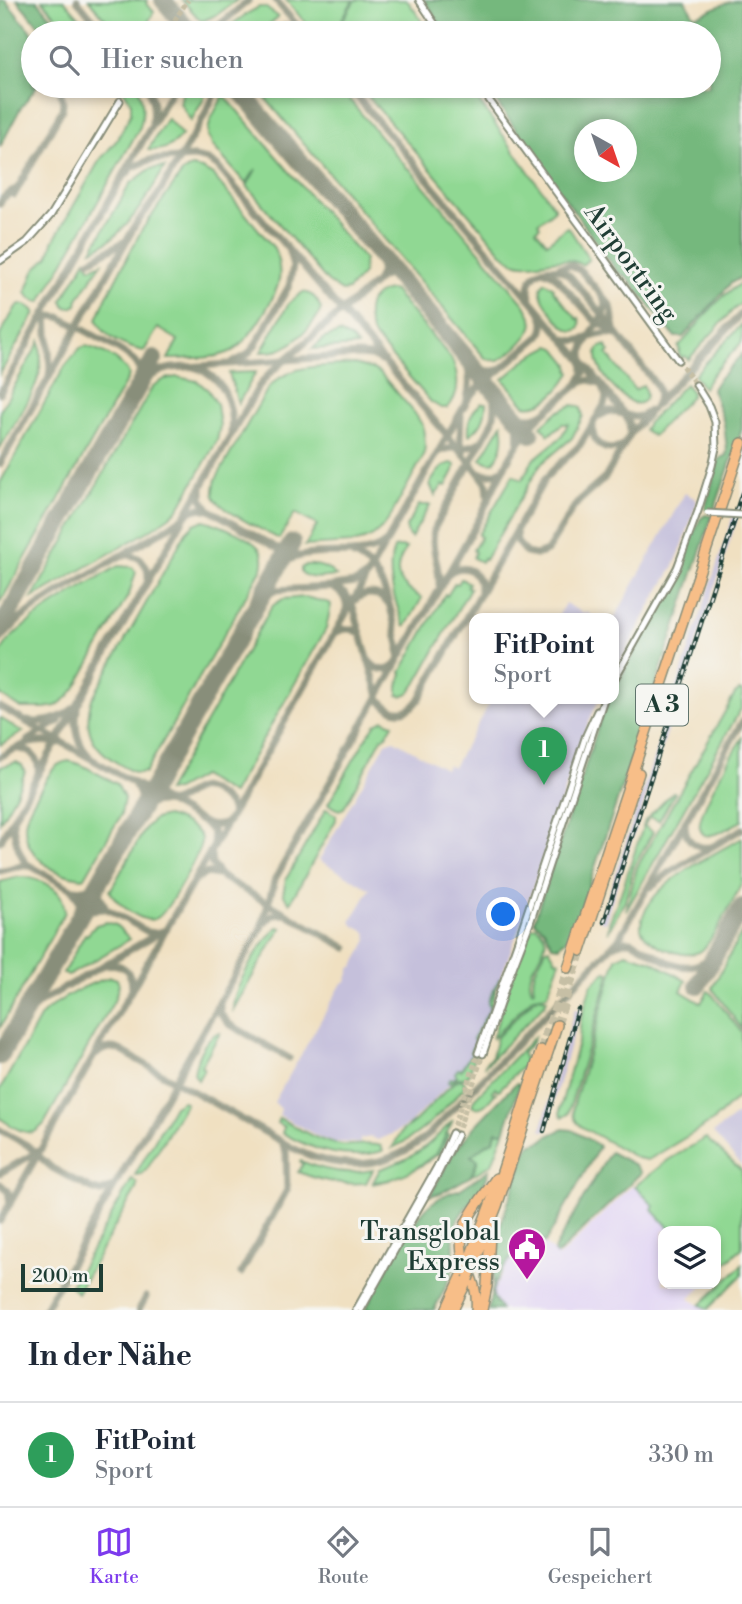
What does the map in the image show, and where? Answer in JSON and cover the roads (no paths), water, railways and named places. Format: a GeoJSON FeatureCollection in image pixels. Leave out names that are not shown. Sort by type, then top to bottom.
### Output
{"type":"FeatureCollection","features":[{"type":"Feature","properties":{"kind":"highway","name":"A 3"},"geometry":{"type":"LineString","coordinates":[[568,968],[742,443]]}},
{"type":"Feature","properties":{"kind":"highway","name":"A 3"},"geometry":{"type":"LineString","coordinates":[[581,951],[742,458]]}},
{"type":"Feature","properties":{"kind":"highway"},"geometry":{"type":"LineString","coordinates":[[482,1310],[487,1286],[490,1232],[557,1025]]}},
{"type":"Feature","properties":{"kind":"highway"},"geometry":{"type":"LineString","coordinates":[[453,1310],[541,1050]]}},
{"type":"Feature","properties":{"kind":"highway"},"geometry":{"type":"LineString","coordinates":[[476,1310],[476,1288],[462,1255],[461,1235],[468,1217],[505,1161]]}},
{"type":"Feature","properties":{"kind":"highway"},"geometry":{"type":"LineString","coordinates":[[446,1310],[468,1270],[497,1206]]}},
{"type":"Feature","properties":{"kind":"street"},"geometry":{"type":"LineString","coordinates":[[419,0],[433,21]]}},
{"type":"Feature","properties":{"kind":"street","name":"Airportring"},"geometry":{"type":"LineString","coordinates":[[488,98],[678,360]]}},
{"type":"Feature","properties":{"kind":"street"},"geometry":{"type":"LineString","coordinates":[[0,261],[27,242],[51,215],[120,101]]}},
{"type":"Feature","properties":{"kind":"street"},"geometry":{"type":"LineString","coordinates":[[619,671],[677,568],[714,461],[715,422],[696,385]]}},
{"type":"Feature","properties":{"kind":"street"},"geometry":{"type":"LineString","coordinates":[[698,511],[742,515]]}},
{"type":"Feature","properties":{"kind":"street"},"geometry":{"type":"LineString","coordinates":[[481,1054],[499,992],[589,726],[601,704]]}},
{"type":"Feature","properties":{"kind":"street"},"geometry":{"type":"LineString","coordinates":[[358,1310],[454,1134]]}},
{"type":"Feature","properties":{"kind":"tunnel"},"geometry":{"type":"LineString","coordinates":[[174,21],[188,0]]}},
{"type":"Feature","properties":{"kind":"tunnel"},"geometry":{"type":"LineString","coordinates":[[678,360],[696,385]]}},
{"type":"Feature","properties":{"kind":"tunnel"},"geometry":{"type":"LineString","coordinates":[[557,1025],[581,951]]}},
{"type":"Feature","properties":{"kind":"tunnel"},"geometry":{"type":"LineString","coordinates":[[541,1050],[568,968]]}},
{"type":"Feature","properties":{"kind":"tunnel"},"geometry":{"type":"LineString","coordinates":[[452,1133],[478,1053]]}},
{"type":"Feature","properties":{"kind":"tunnel"},"geometry":{"type":"LineString","coordinates":[[457,1135],[483,1054]]}},
{"type":"Feature","properties":{"kind":"railway"},"geometry":{"type":"LineString","coordinates":[[736,511],[742,493]]}},
{"type":"Feature","properties":{"kind":"railway"},"geometry":{"type":"LineString","coordinates":[[604,922],[736,516]]}},
{"type":"Feature","properties":{"kind":"railway"},"geometry":{"type":"LineString","coordinates":[[544,1131],[578,1009]]}},
{"type":"Feature","properties":{"kind":"place","name":"FitPoint"},"geometry":{"type":"Point","coordinates":[544,785]}},
{"type":"Feature","properties":{"kind":"place","name":"Transglobal Express"},"geometry":{"type":"Point","coordinates":[527,1281]}}]}
